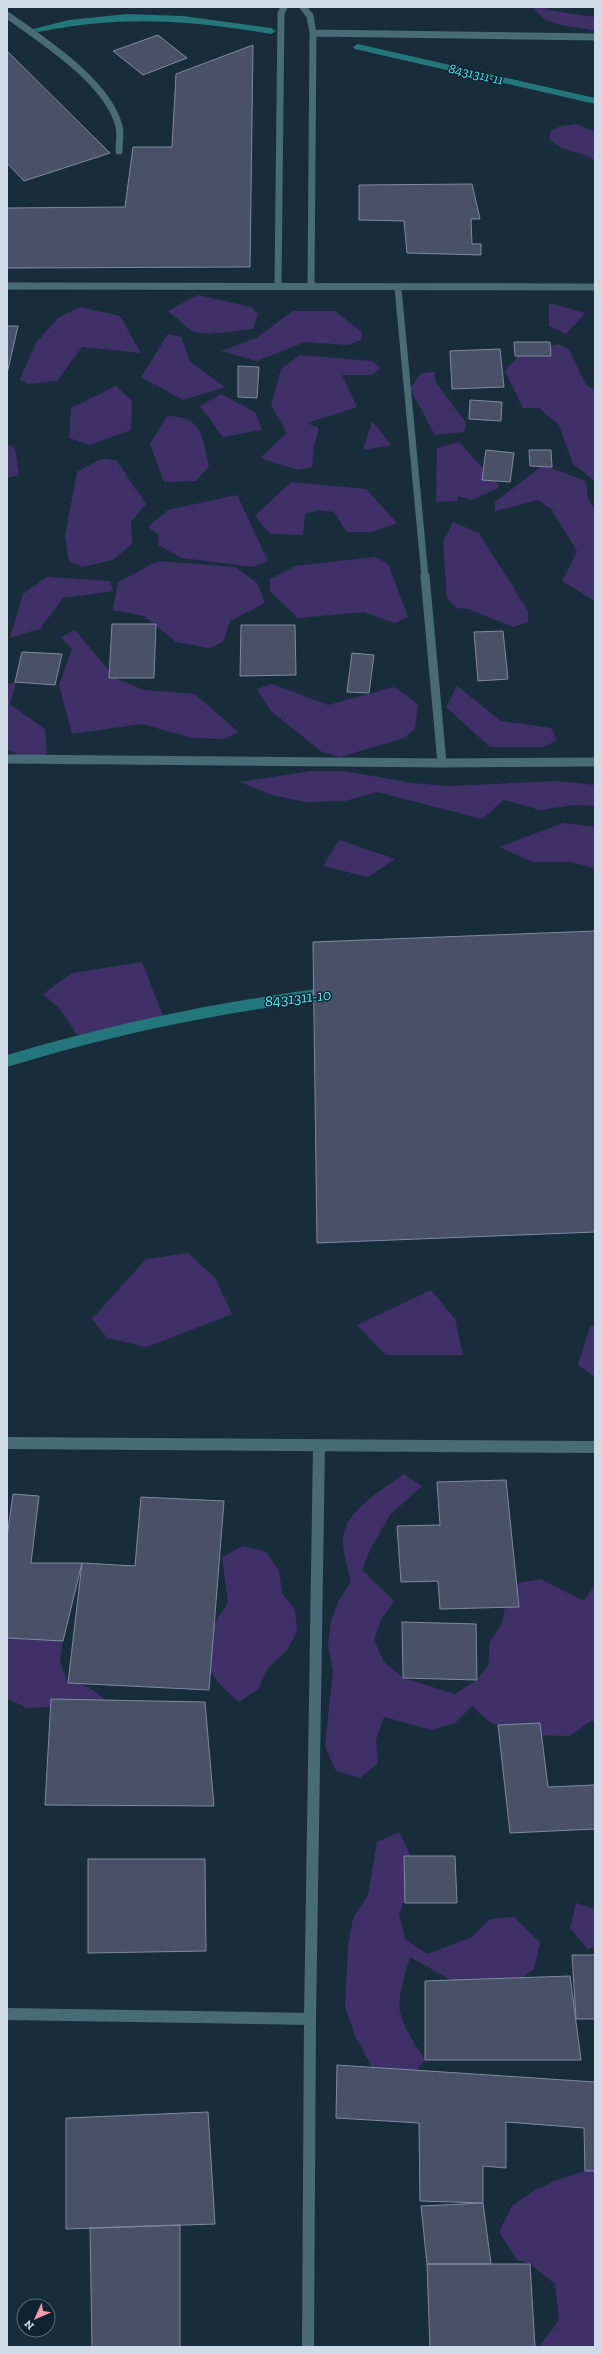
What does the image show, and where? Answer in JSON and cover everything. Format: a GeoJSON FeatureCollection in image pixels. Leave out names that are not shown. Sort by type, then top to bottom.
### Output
{"type":"FeatureCollection","features":[{"type":"Feature","properties":{"kind":"street"},"geometry":{"type":"LineString","coordinates":[[278,286],[281,13],[284,7]]}},
{"type":"Feature","properties":{"kind":"street"},"geometry":{"type":"LineString","coordinates":[[303,7],[310,16],[313,33],[311,286]]}},
{"type":"Feature","properties":{"kind":"street"},"geometry":{"type":"LineString","coordinates":[[7,15],[66,59],[110,106],[119,126],[119,151]]}},
{"type":"Feature","properties":{"kind":"street"},"geometry":{"type":"LineString","coordinates":[[313,33],[595,37]]}},
{"type":"Feature","properties":{"kind":"street"},"geometry":{"type":"LineString","coordinates":[[7,286],[311,286],[398,288],[595,287]]}},
{"type":"Feature","properties":{"kind":"street"},"geometry":{"type":"LineString","coordinates":[[398,288],[442,764]]}},
{"type":"Feature","properties":{"kind":"street"},"geometry":{"type":"LineString","coordinates":[[7,760],[442,764],[595,762]]}},
{"type":"Feature","properties":{"kind":"street"},"geometry":{"type":"LineString","coordinates":[[7,1443],[595,1448]]}},
{"type":"Feature","properties":{"kind":"street"},"geometry":{"type":"LineString","coordinates":[[308,2347],[310,2019],[319,1445]]}},
{"type":"Feature","properties":{"kind":"street"},"geometry":{"type":"LineString","coordinates":[[7,2014],[310,2019]]}},
{"type":"Feature","properties":{"kind":"shaded area"},"geometry":{"type":"Polygon","coordinates":[[[534,7],[547,7],[547,10],[595,17],[595,31],[560,25],[552,22],[538,14],[534,7]]]}},
{"type":"Feature","properties":{"kind":"shaded area"},"geometry":{"type":"Polygon","coordinates":[[[576,124],[595,132],[595,161],[590,157],[561,147],[549,138],[551,131],[561,126],[576,124]]]}},
{"type":"Feature","properties":{"kind":"shaded area"},"geometry":{"type":"Polygon","coordinates":[[[198,295],[251,307],[258,314],[253,329],[209,334],[193,332],[168,311],[198,295]]]}},
{"type":"Feature","properties":{"kind":"shaded area"},"geometry":{"type":"Polygon","coordinates":[[[549,303],[585,313],[566,334],[549,326],[549,303]]]}},
{"type":"Feature","properties":{"kind":"shaded area"},"geometry":{"type":"Polygon","coordinates":[[[80,307],[120,316],[141,353],[82,347],[57,381],[27,384],[20,379],[36,343],[58,318],[80,307]]]}},
{"type":"Feature","properties":{"kind":"shaded area"},"geometry":{"type":"Polygon","coordinates":[[[293,311],[335,311],[362,332],[361,340],[348,345],[305,342],[257,361],[221,351],[256,338],[293,311]]]}},
{"type":"Feature","properties":{"kind":"shaded area"},"geometry":{"type":"Polygon","coordinates":[[[168,334],[181,337],[190,362],[225,387],[183,400],[141,377],[168,334]]]}},
{"type":"Feature","properties":{"kind":"shaded area"},"geometry":{"type":"Polygon","coordinates":[[[558,344],[569,350],[586,385],[595,390],[595,481],[573,464],[559,425],[539,408],[523,408],[505,371],[519,355],[558,344]]]}},
{"type":"Feature","properties":{"kind":"shaded area"},"geometry":{"type":"Polygon","coordinates":[[[300,355],[372,361],[381,368],[372,375],[342,375],[357,407],[307,423],[319,428],[314,446],[312,467],[298,470],[260,458],[287,433],[271,405],[281,369],[300,355]]]}},
{"type":"Feature","properties":{"kind":"shaded area"},"geometry":{"type":"Polygon","coordinates":[[[435,372],[435,381],[466,423],[464,432],[435,435],[410,389],[421,373],[435,372]]]}},
{"type":"Feature","properties":{"kind":"shaded area"},"geometry":{"type":"Polygon","coordinates":[[[116,386],[132,401],[131,430],[90,445],[69,438],[71,408],[116,386]]]}},
{"type":"Feature","properties":{"kind":"shaded area"},"geometry":{"type":"Polygon","coordinates":[[[221,394],[255,412],[262,430],[223,437],[200,406],[221,394]]]}},
{"type":"Feature","properties":{"kind":"shaded area"},"geometry":{"type":"Polygon","coordinates":[[[167,416],[179,417],[188,420],[199,430],[205,446],[209,466],[196,481],[164,482],[150,444],[167,416]]]}},
{"type":"Feature","properties":{"kind":"shaded area"},"geometry":{"type":"Polygon","coordinates":[[[372,421],[391,445],[363,450],[372,421]]]}},
{"type":"Feature","properties":{"kind":"shaded area"},"geometry":{"type":"Polygon","coordinates":[[[459,442],[500,487],[472,500],[457,496],[458,501],[436,502],[437,448],[459,442]]]}},
{"type":"Feature","properties":{"kind":"shaded area"},"geometry":{"type":"Polygon","coordinates":[[[7,444],[15,448],[19,475],[7,478],[7,444]]]}},
{"type":"Feature","properties":{"kind":"shaded area"},"geometry":{"type":"Polygon","coordinates":[[[101,459],[116,460],[146,504],[131,522],[132,544],[113,560],[82,567],[69,561],[65,537],[77,472],[101,459]]]}},
{"type":"Feature","properties":{"kind":"shaded area"},"geometry":{"type":"Polygon","coordinates":[[[543,465],[586,481],[588,499],[595,509],[595,601],[562,581],[577,551],[551,509],[538,500],[495,511],[495,502],[543,465]]]}},
{"type":"Feature","properties":{"kind":"shaded area"},"geometry":{"type":"Polygon","coordinates":[[[291,482],[366,489],[397,523],[372,532],[347,532],[334,512],[318,510],[305,514],[303,535],[270,534],[255,516],[291,482]]]}},
{"type":"Feature","properties":{"kind":"shaded area"},"geometry":{"type":"Polygon","coordinates":[[[237,495],[268,561],[254,567],[182,558],[158,545],[159,535],[148,527],[168,510],[237,495]]]}},
{"type":"Feature","properties":{"kind":"shaded area"},"geometry":{"type":"Polygon","coordinates":[[[453,522],[479,533],[528,611],[528,622],[513,627],[468,609],[456,608],[447,598],[443,542],[453,522]]]}},
{"type":"Feature","properties":{"kind":"shaded area"},"geometry":{"type":"Polygon","coordinates":[[[375,557],[388,564],[408,617],[395,623],[364,612],[298,618],[270,591],[270,579],[295,566],[375,557]]]}},
{"type":"Feature","properties":{"kind":"shaded area"},"geometry":{"type":"Polygon","coordinates":[[[158,561],[235,567],[257,583],[265,603],[230,621],[223,642],[209,648],[176,642],[144,616],[113,610],[118,582],[158,561]]]}},
{"type":"Feature","properties":{"kind":"shaded area"},"geometry":{"type":"Polygon","coordinates":[[[47,577],[110,581],[113,591],[63,598],[40,629],[10,638],[23,594],[47,577]]]}},
{"type":"Feature","properties":{"kind":"shaded area"},"geometry":{"type":"Polygon","coordinates":[[[75,630],[115,678],[144,690],[195,694],[238,732],[225,739],[192,738],[142,724],[72,734],[59,685],[72,649],[61,637],[75,630]]]}},
{"type":"Feature","properties":{"kind":"shaded area"},"geometry":{"type":"Polygon","coordinates":[[[17,680],[10,704],[45,729],[47,753],[32,761],[7,749],[7,685],[17,680]]]}},
{"type":"Feature","properties":{"kind":"shaded area"},"geometry":{"type":"Polygon","coordinates":[[[272,684],[328,705],[394,687],[418,704],[415,729],[404,738],[340,757],[322,752],[271,711],[257,689],[272,684]]]}},
{"type":"Feature","properties":{"kind":"shaded area"},"geometry":{"type":"Polygon","coordinates":[[[457,686],[501,721],[551,728],[557,740],[544,747],[490,747],[446,707],[457,686]]]}},
{"type":"Feature","properties":{"kind":"shaded area"},"geometry":{"type":"Polygon","coordinates":[[[310,771],[344,771],[412,783],[449,786],[557,781],[595,785],[595,806],[575,805],[540,810],[504,800],[482,819],[377,792],[345,801],[306,802],[272,795],[240,782],[310,771]]]}},
{"type":"Feature","properties":{"kind":"shaded area"},"geometry":{"type":"Polygon","coordinates":[[[563,823],[595,827],[595,868],[570,862],[533,862],[499,847],[563,823]]]}},
{"type":"Feature","properties":{"kind":"shaded area"},"geometry":{"type":"Polygon","coordinates":[[[339,840],[395,859],[368,877],[323,866],[339,840]]]}},
{"type":"Feature","properties":{"kind":"shaded area"},"geometry":{"type":"Polygon","coordinates":[[[142,962],[164,1018],[101,1033],[78,1036],[61,1010],[43,994],[72,973],[142,962]]]}},
{"type":"Feature","properties":{"kind":"shaded area"},"geometry":{"type":"Polygon","coordinates":[[[188,1253],[215,1278],[232,1314],[147,1347],[107,1338],[92,1319],[146,1259],[188,1253]]]}},
{"type":"Feature","properties":{"kind":"shaded area"},"geometry":{"type":"Polygon","coordinates":[[[431,1290],[455,1319],[463,1355],[386,1355],[357,1325],[431,1290]]]}},
{"type":"Feature","properties":{"kind":"shaded area"},"geometry":{"type":"Polygon","coordinates":[[[595,1325],[595,1377],[578,1365],[590,1327],[595,1325]]]}},
{"type":"Feature","properties":{"kind":"shaded area"},"geometry":{"type":"Polygon","coordinates":[[[404,1474],[422,1486],[390,1515],[370,1550],[362,1570],[394,1601],[381,1620],[374,1640],[384,1662],[403,1678],[455,1694],[477,1680],[488,1666],[490,1642],[502,1624],[506,1601],[518,1583],[541,1579],[584,1601],[595,1585],[595,1721],[591,1721],[570,1736],[522,1735],[491,1723],[472,1706],[455,1723],[432,1730],[384,1717],[376,1740],[378,1763],[360,1778],[336,1771],[325,1746],[333,1670],[328,1646],[331,1621],[339,1600],[351,1582],[344,1550],[343,1540],[345,1530],[350,1520],[366,1502],[404,1474]]]}},
{"type":"Feature","properties":{"kind":"shaded area"},"geometry":{"type":"Polygon","coordinates":[[[243,1546],[266,1552],[279,1571],[282,1593],[295,1610],[297,1632],[286,1651],[268,1668],[258,1689],[239,1702],[215,1677],[208,1667],[205,1656],[206,1645],[210,1633],[228,1603],[222,1557],[243,1546]]]}},
{"type":"Feature","properties":{"kind":"shaded area"},"geometry":{"type":"Polygon","coordinates":[[[50,1624],[63,1641],[60,1662],[68,1683],[75,1683],[88,1687],[103,1698],[113,1709],[73,1719],[50,1707],[26,1708],[7,1698],[7,1640],[26,1629],[50,1624]]]}},
{"type":"Feature","properties":{"kind":"shaded area"},"geometry":{"type":"Polygon","coordinates":[[[399,1832],[410,1854],[414,1879],[399,1914],[405,1939],[427,1954],[472,1937],[490,1919],[514,1917],[540,1943],[534,1969],[510,1986],[458,1984],[410,1957],[404,1977],[399,2006],[407,2031],[425,2060],[419,2067],[412,2093],[385,2091],[355,2036],[345,2006],[348,1946],[353,1918],[368,1895],[377,1842],[399,1832]]]}},
{"type":"Feature","properties":{"kind":"shaded area"},"geometry":{"type":"Polygon","coordinates":[[[576,1903],[595,1909],[595,1947],[588,1949],[570,1928],[576,1903]]]}},
{"type":"Feature","properties":{"kind":"shaded area"},"geometry":{"type":"Polygon","coordinates":[[[595,2163],[595,2347],[539,2347],[559,2320],[555,2284],[530,2264],[517,2260],[499,2232],[512,2206],[535,2190],[559,2179],[585,2171],[595,2163]]]}},
{"type":"Feature","properties":{"kind":"building"},"geometry":{"type":"Polygon","coordinates":[[[158,35],[187,58],[143,75],[113,51],[158,35]]]}},
{"type":"Feature","properties":{"kind":"building"},"geometry":{"type":"Polygon","coordinates":[[[253,45],[250,267],[7,268],[7,208],[125,207],[133,147],[172,147],[176,74],[253,45]]]}},
{"type":"Feature","properties":{"kind":"building"},"geometry":{"type":"Polygon","coordinates":[[[7,52],[110,153],[24,181],[7,163],[7,52]]]}},
{"type":"Feature","properties":{"kind":"building"},"geometry":{"type":"Polygon","coordinates":[[[472,184],[480,219],[471,219],[472,244],[481,244],[481,255],[407,253],[404,221],[359,220],[359,185],[472,184]]]}},
{"type":"Feature","properties":{"kind":"building"},"geometry":{"type":"Polygon","coordinates":[[[7,326],[18,326],[7,374],[7,326]]]}},
{"type":"Feature","properties":{"kind":"building"},"geometry":{"type":"Polygon","coordinates":[[[514,342],[550,342],[551,356],[515,356],[514,342]]]}},
{"type":"Feature","properties":{"kind":"building"},"geometry":{"type":"Polygon","coordinates":[[[500,349],[504,387],[452,389],[450,351],[500,349]]]}},
{"type":"Feature","properties":{"kind":"building"},"geometry":{"type":"Polygon","coordinates":[[[238,366],[259,367],[257,398],[238,397],[238,366]]]}},
{"type":"Feature","properties":{"kind":"building"},"geometry":{"type":"Polygon","coordinates":[[[470,400],[502,402],[501,421],[469,419],[470,400]]]}},
{"type":"Feature","properties":{"kind":"building"},"geometry":{"type":"Polygon","coordinates":[[[486,450],[514,453],[510,482],[482,480],[486,450]]]}},
{"type":"Feature","properties":{"kind":"building"},"geometry":{"type":"Polygon","coordinates":[[[529,450],[551,450],[552,467],[530,466],[529,450]]]}},
{"type":"Feature","properties":{"kind":"building"},"geometry":{"type":"Polygon","coordinates":[[[112,624],[156,624],[154,678],[109,678],[112,624]]]}},
{"type":"Feature","properties":{"kind":"building"},"geometry":{"type":"Polygon","coordinates":[[[241,625],[295,625],[296,675],[240,676],[241,625]]]}},
{"type":"Feature","properties":{"kind":"building"},"geometry":{"type":"Polygon","coordinates":[[[503,631],[508,679],[478,681],[474,632],[503,631]]]}},
{"type":"Feature","properties":{"kind":"building"},"geometry":{"type":"Polygon","coordinates":[[[22,652],[62,654],[55,685],[15,682],[22,652]]]}},
{"type":"Feature","properties":{"kind":"building"},"geometry":{"type":"Polygon","coordinates":[[[352,653],[374,655],[369,693],[347,692],[352,653]]]}},
{"type":"Feature","properties":{"kind":"building"},"geometry":{"type":"Polygon","coordinates":[[[595,931],[595,1232],[317,1243],[313,942],[595,931]]]}},
{"type":"Feature","properties":{"kind":"building"},"geometry":{"type":"Polygon","coordinates":[[[506,1480],[519,1607],[440,1609],[438,1581],[401,1582],[397,1526],[440,1525],[437,1482],[506,1480]]]}},
{"type":"Feature","properties":{"kind":"building"},"geometry":{"type":"Polygon","coordinates":[[[13,1494],[39,1496],[31,1563],[82,1563],[63,1641],[7,1638],[7,1537],[13,1494]]]}},
{"type":"Feature","properties":{"kind":"building"},"geometry":{"type":"Polygon","coordinates":[[[141,1497],[224,1501],[209,1690],[68,1683],[82,1563],[135,1566],[141,1497]]]}},
{"type":"Feature","properties":{"kind":"building"},"geometry":{"type":"Polygon","coordinates":[[[402,1622],[476,1624],[477,1680],[403,1678],[402,1622]]]}},
{"type":"Feature","properties":{"kind":"building"},"geometry":{"type":"Polygon","coordinates":[[[51,1699],[205,1702],[214,1806],[45,1805],[51,1699]]]}},
{"type":"Feature","properties":{"kind":"building"},"geometry":{"type":"Polygon","coordinates":[[[540,1723],[548,1787],[595,1785],[595,1829],[510,1833],[498,1725],[540,1723]]]}},
{"type":"Feature","properties":{"kind":"building"},"geometry":{"type":"Polygon","coordinates":[[[404,1856],[455,1856],[457,1903],[405,1903],[404,1856]]]}},
{"type":"Feature","properties":{"kind":"building"},"geometry":{"type":"Polygon","coordinates":[[[88,1859],[205,1859],[206,1951],[88,1953],[88,1859]]]}},
{"type":"Feature","properties":{"kind":"building"},"geometry":{"type":"Polygon","coordinates":[[[572,1955],[595,1955],[595,2019],[576,2019],[572,1955]]]}},
{"type":"Feature","properties":{"kind":"building"},"geometry":{"type":"Polygon","coordinates":[[[570,1976],[581,2060],[425,2060],[425,1981],[570,1976]]]}},
{"type":"Feature","properties":{"kind":"building"},"geometry":{"type":"Polygon","coordinates":[[[337,2065],[595,2082],[595,2171],[585,2171],[584,2128],[506,2122],[506,2168],[483,2166],[483,2203],[420,2201],[419,2123],[336,2118],[337,2065]]]}},
{"type":"Feature","properties":{"kind":"building"},"geometry":{"type":"Polygon","coordinates":[[[208,2112],[215,2224],[66,2229],[66,2118],[208,2112]]]}},
{"type":"Feature","properties":{"kind":"building"},"geometry":{"type":"Polygon","coordinates":[[[483,2203],[491,2264],[427,2264],[421,2206],[483,2203]]]}},
{"type":"Feature","properties":{"kind":"building"},"geometry":{"type":"Polygon","coordinates":[[[180,2225],[180,2347],[92,2347],[90,2228],[180,2225]]]}},
{"type":"Feature","properties":{"kind":"building"},"geometry":{"type":"Polygon","coordinates":[[[427,2264],[530,2264],[535,2347],[430,2347],[427,2264]]]}},
{"type":"Feature","properties":{"kind":"waterway","name":"8431311-11"},"geometry":{"type":"LineString","coordinates":[[38,29],[98,19],[155,17],[211,22],[271,31]]}},
{"type":"Feature","properties":{"kind":"waterway","name":"8431311-11"},"geometry":{"type":"LineString","coordinates":[[358,47],[595,101]]}},
{"type":"Feature","properties":{"kind":"waterway","name":"8431311-10"},"geometry":{"type":"LineString","coordinates":[[7,1061],[87,1038],[168,1019],[250,1004],[333,993]]}}]}
